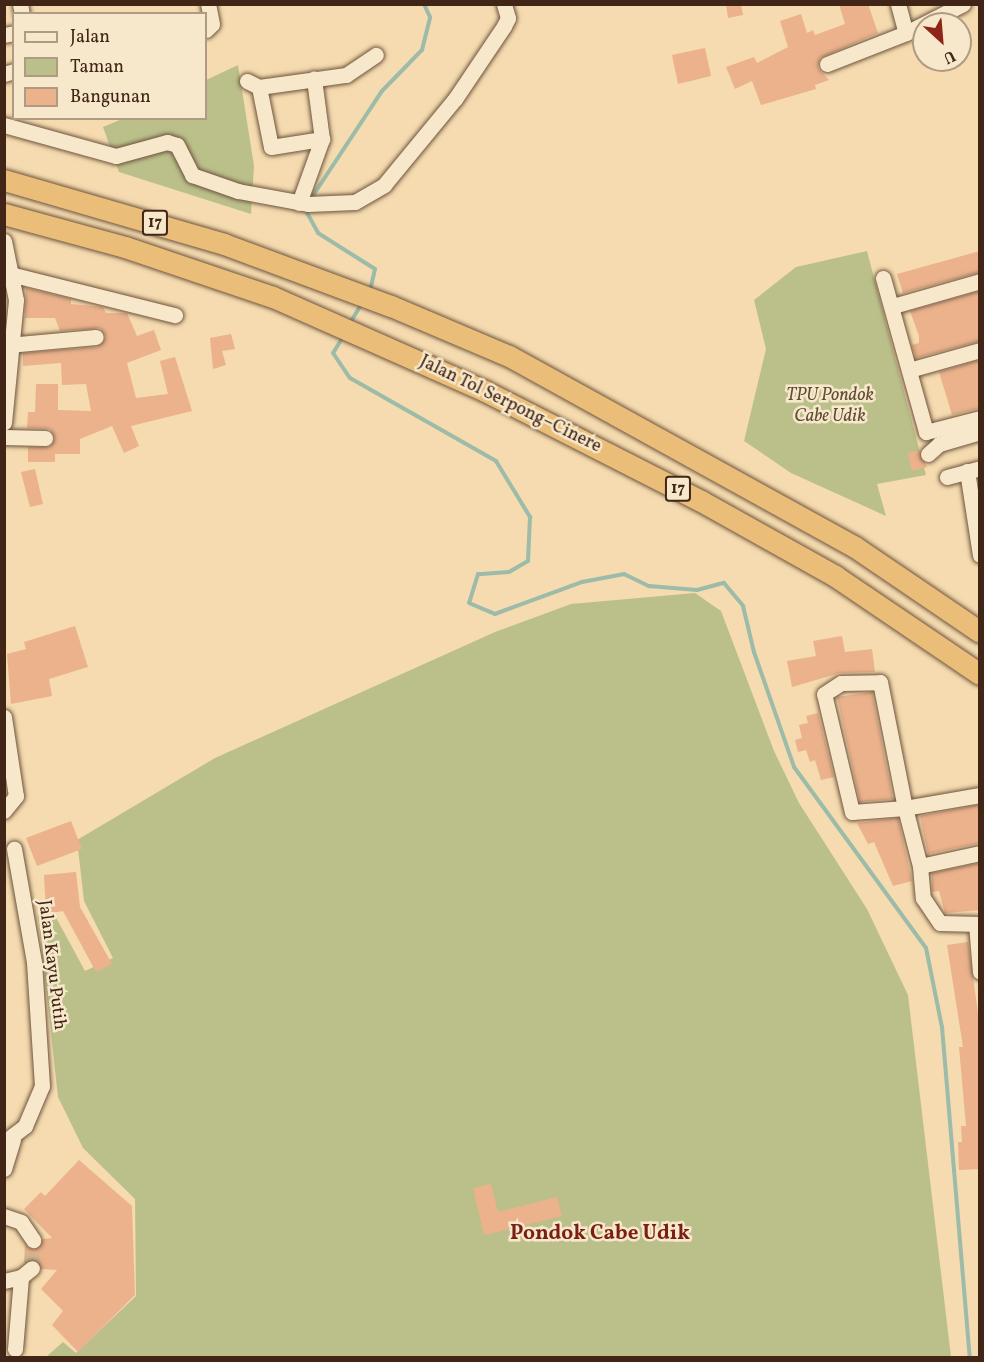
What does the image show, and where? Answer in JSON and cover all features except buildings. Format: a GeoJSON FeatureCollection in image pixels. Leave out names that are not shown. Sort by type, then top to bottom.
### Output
{"type":"FeatureCollection","features":[{"type":"Feature","properties":{"kind":"highway","name":"17"},"geometry":{"type":"LineString","coordinates":[[4,180],[131,215],[304,273],[391,306],[509,356],[716,467],[855,547],[980,632]]}},
{"type":"Feature","properties":{"kind":"highway","name":"Jalan Tol Serpong–Cinere"},"geometry":{"type":"LineString","coordinates":[[4,214],[126,247],[273,297],[485,391],[701,501],[835,576],[980,674]]}},
{"type":"Feature","properties":{"kind":"street"},"geometry":{"type":"LineString","coordinates":[[207,29],[212,24],[208,4]]}},
{"type":"Feature","properties":{"kind":"street"},"geometry":{"type":"LineString","coordinates":[[4,125],[116,156],[167,142],[177,145],[192,175],[238,191],[299,203],[356,202],[384,184],[455,99],[508,18],[504,4]]}},
{"type":"Feature","properties":{"kind":"street"},"geometry":{"type":"LineString","coordinates":[[898,4],[906,33]]}},
{"type":"Feature","properties":{"kind":"street"},"geometry":{"type":"LineString","coordinates":[[827,64],[906,33],[963,4]]}},
{"type":"Feature","properties":{"kind":"street"},"geometry":{"type":"LineString","coordinates":[[322,139],[271,147],[253,84],[352,73],[376,56]]}},
{"type":"Feature","properties":{"kind":"street"},"geometry":{"type":"LineString","coordinates":[[299,203],[322,139],[314,79]]}},
{"type":"Feature","properties":{"kind":"street"},"geometry":{"type":"LineString","coordinates":[[4,422],[8,345],[16,300],[14,275],[7,252]]}},
{"type":"Feature","properties":{"kind":"street"},"geometry":{"type":"LineString","coordinates":[[14,275],[175,315]]}},
{"type":"Feature","properties":{"kind":"street"},"geometry":{"type":"LineString","coordinates":[[883,278],[893,306],[926,432],[980,418]]}},
{"type":"Feature","properties":{"kind":"street"},"geometry":{"type":"LineString","coordinates":[[893,306],[980,280]]}},
{"type":"Feature","properties":{"kind":"street"},"geometry":{"type":"LineString","coordinates":[[8,345],[96,337]]}},
{"type":"Feature","properties":{"kind":"street"},"geometry":{"type":"LineString","coordinates":[[909,370],[980,350]]}},
{"type":"Feature","properties":{"kind":"street"},"geometry":{"type":"LineString","coordinates":[[928,454],[939,444],[980,432]]}},
{"type":"Feature","properties":{"kind":"street"},"geometry":{"type":"LineString","coordinates":[[4,437],[45,438]]}},
{"type":"Feature","properties":{"kind":"street"},"geometry":{"type":"LineString","coordinates":[[947,477],[973,470],[980,555]]}},
{"type":"Feature","properties":{"kind":"street"},"geometry":{"type":"LineString","coordinates":[[980,795],[905,808],[857,814],[848,807],[824,702],[830,686],[880,682],[905,808],[920,866],[923,898],[931,916],[940,923],[978,924],[980,972]]}},
{"type":"Feature","properties":{"kind":"street"},"geometry":{"type":"LineString","coordinates":[[4,717],[16,796],[4,811]]}},
{"type":"Feature","properties":{"kind":"street","name":"Jalan Kayu Putih"},"geometry":{"type":"LineString","coordinates":[[4,1169],[9,1140],[38,1101],[43,1067],[34,962],[14,849]]}},
{"type":"Feature","properties":{"kind":"street"},"geometry":{"type":"LineString","coordinates":[[920,866],[980,853]]}},
{"type":"Feature","properties":{"kind":"street"},"geometry":{"type":"LineString","coordinates":[[4,1216],[21,1222],[33,1240]]}},
{"type":"Feature","properties":{"kind":"street"},"geometry":{"type":"LineString","coordinates":[[4,1281],[26,1273],[16,1353]]}},
{"type":"Feature","properties":{"kind":"street"},"geometry":{"type":"LineString","coordinates":[[4,1327],[16,1353]]}},
{"type":"Feature","properties":{"kind":"green space"},"geometry":{"type":"Polygon","coordinates":[[[238,65],[254,166],[251,214],[119,172],[103,127],[120,120],[207,120],[207,80],[238,65]]]}},
{"type":"Feature","properties":{"kind":"green space","name":"TPU Pondok Cabe Udik"},"geometry":{"type":"Polygon","coordinates":[[[867,251],[926,475],[877,484],[886,516],[791,473],[744,441],[766,349],[754,300],[796,267],[867,251]]]}},
{"type":"Feature","properties":{"kind":"green space"},"geometry":{"type":"Polygon","coordinates":[[[695,593],[721,611],[774,751],[799,803],[867,909],[908,995],[951,1357],[46,1357],[63,1342],[76,1353],[136,1296],[135,1199],[83,1148],[58,1097],[38,915],[53,912],[85,971],[113,958],[84,901],[77,840],[215,758],[495,632],[571,604],[695,593]]]}},
{"type":"Feature","properties":{"kind":"waterway"},"geometry":{"type":"LineString","coordinates":[[314,194],[382,91],[422,50],[430,17],[424,4]]}},
{"type":"Feature","properties":{"kind":"waterway"},"geometry":{"type":"LineString","coordinates":[[306,211],[318,233],[375,269],[370,290]]}},
{"type":"Feature","properties":{"kind":"waterway"},"geometry":{"type":"LineString","coordinates":[[350,323],[363,301]]}},
{"type":"Feature","properties":{"kind":"waterway"},"geometry":{"type":"LineString","coordinates":[[344,335],[333,353],[350,378],[496,461],[530,517],[528,561],[509,572],[478,574],[469,603],[495,614],[582,582],[624,574],[649,586],[697,590],[724,583],[743,606],[754,652],[794,767],[926,948],[942,1027],[970,1358]]}},
{"type":"Feature","properties":{"kind":"tunnel"},"geometry":{"type":"LineString","coordinates":[[32,1268],[33,1240]]}},
{"type":"Feature","properties":{"kind":"district","name":"Pondok Cabe Udik"},"geometry":{"type":"Point","coordinates":[600,1234]}}]}
